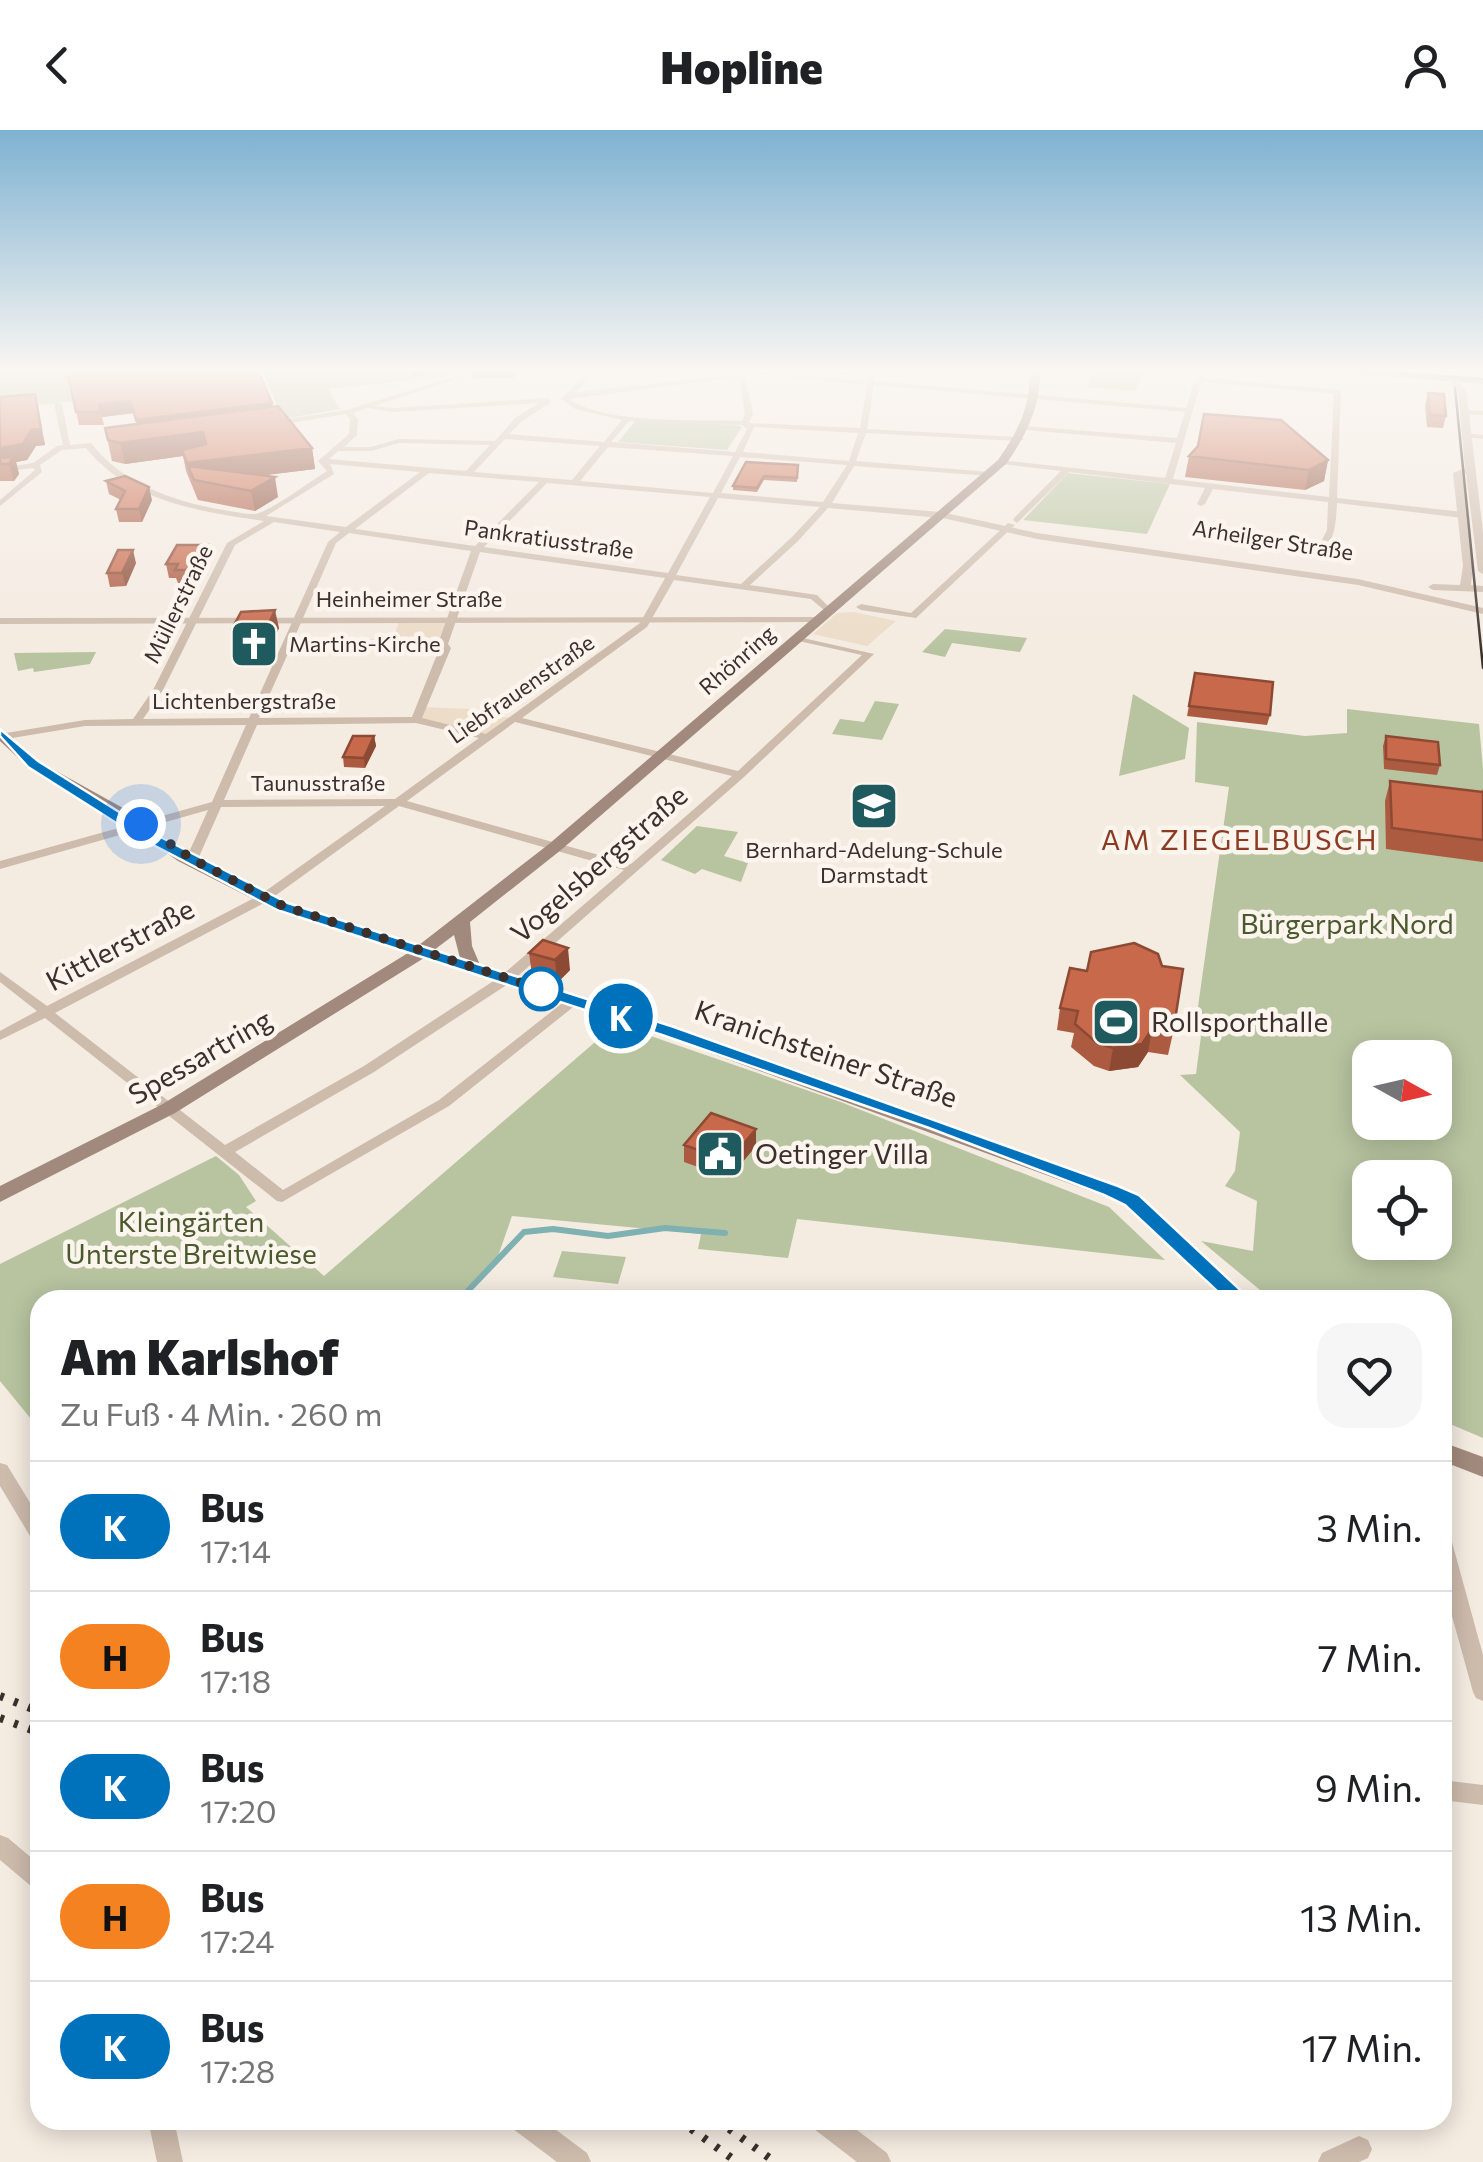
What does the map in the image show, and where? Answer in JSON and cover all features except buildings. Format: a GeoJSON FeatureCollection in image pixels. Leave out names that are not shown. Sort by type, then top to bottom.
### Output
{"type":"FeatureCollection","features":[{"type":"Feature","properties":{"kind":"main road","name":"Rhönring"},"geometry":{"type":"LineString","coordinates":[[420,953],[555,847],[821,613],[1001,463]]}},
{"type":"Feature","properties":{"kind":"main road","name":"Kranichsteiner Straße"},"geometry":{"type":"LineString","coordinates":[[1,736],[33,764],[264,898],[906,1113],[1111,1190],[1132,1200],[1229,1290]]}},
{"type":"Feature","properties":{"kind":"main road"},"geometry":{"type":"LineString","coordinates":[[461,921],[462,946],[473,969]]}},
{"type":"Feature","properties":{"kind":"main road","name":"Spessartring"},"geometry":{"type":"LineString","coordinates":[[0,1196],[168,1108],[420,953]]}},
{"type":"Feature","properties":{"kind":"main road"},"geometry":{"type":"LineString","coordinates":[[1452,1455],[1483,1467]]}},
{"type":"Feature","properties":{"kind":"street"},"geometry":{"type":"LineString","coordinates":[[0,470],[39,463]]}},
{"type":"Feature","properties":{"kind":"street","name":"Pankratiusstraße"},"geometry":{"type":"LineString","coordinates":[[103,463],[134,484],[179,502],[348,532],[814,598],[821,613]]}},
{"type":"Feature","properties":{"kind":"street"},"geometry":{"type":"LineString","coordinates":[[258,517],[331,472],[323,463]]}},
{"type":"Feature","properties":{"kind":"street","name":"Arheilger Straße"},"geometry":{"type":"LineString","coordinates":[[344,463],[941,515],[1455,593],[1483,589]]}},
{"type":"Feature","properties":{"kind":"street"},"geometry":{"type":"LineString","coordinates":[[470,473],[479,463]]}},
{"type":"Feature","properties":{"kind":"street"},"geometry":{"type":"LineString","coordinates":[[575,482],[592,463]]}},
{"type":"Feature","properties":{"kind":"street","name":"Liebfrauenstraße"},"geometry":{"type":"LineString","coordinates":[[264,898],[650,618],[733,463]]}},
{"type":"Feature","properties":{"kind":"street"},"geometry":{"type":"LineString","coordinates":[[840,463],[990,474]]}},
{"type":"Feature","properties":{"kind":"street"},"geometry":{"type":"LineString","coordinates":[[1009,463],[1463,515]]}},
{"type":"Feature","properties":{"kind":"street"},"geometry":{"type":"LineString","coordinates":[[1169,480],[1174,463]]}},
{"type":"Feature","properties":{"kind":"street"},"geometry":{"type":"LineString","coordinates":[[1320,552],[1331,530],[1334,463]]}},
{"type":"Feature","properties":{"kind":"street"},"geometry":{"type":"LineString","coordinates":[[743,587],[830,504],[856,464]]}},
{"type":"Feature","properties":{"kind":"street"},"geometry":{"type":"LineString","coordinates":[[0,504],[39,470],[35,465]]}},
{"type":"Feature","properties":{"kind":"street"},"geometry":{"type":"LineString","coordinates":[[192,859],[332,542],[428,470]]}},
{"type":"Feature","properties":{"kind":"street"},"geometry":{"type":"LineString","coordinates":[[861,607],[913,616],[1066,470]]}},
{"type":"Feature","properties":{"kind":"street"},"geometry":{"type":"LineString","coordinates":[[1455,593],[1468,566],[1458,473],[1477,470],[1483,571]]}},
{"type":"Feature","properties":{"kind":"street"},"geometry":{"type":"LineString","coordinates":[[416,720],[446,648],[443,644],[476,550],[546,480]]}},
{"type":"Feature","properties":{"kind":"street"},"geometry":{"type":"LineString","coordinates":[[1201,504],[1210,486]]}},
{"type":"Feature","properties":{"kind":"street","name":"Müllerstraße"},"geometry":{"type":"LineString","coordinates":[[136,722],[158,690],[231,544],[272,520]]}},
{"type":"Feature","properties":{"kind":"street","name":"Arheilger Straße"},"geometry":{"type":"LineString","coordinates":[[1455,593],[1483,611]]}},
{"type":"Feature","properties":{"kind":"street","name":"Heinheimer Straße"},"geometry":{"type":"LineString","coordinates":[[0,622],[794,618],[821,613]]}},
{"type":"Feature","properties":{"kind":"street","name":"Vogelsbergstraße"},"geometry":{"type":"LineString","coordinates":[[224,1152],[369,1069],[506,979],[740,776],[870,654],[797,638]]}},
{"type":"Feature","properties":{"kind":"street"},"geometry":{"type":"LineString","coordinates":[[287,646],[443,644]]}},
{"type":"Feature","properties":{"kind":"street","name":"Lichtenbergstraße"},"geometry":{"type":"LineString","coordinates":[[1,736],[73,724],[416,720],[488,737]]}},
{"type":"Feature","properties":{"kind":"street"},"geometry":{"type":"LineString","coordinates":[[514,720],[740,776]]}},
{"type":"Feature","properties":{"kind":"street","name":"Taunusstraße"},"geometry":{"type":"LineString","coordinates":[[0,865],[216,804],[398,802],[635,869]]}},
{"type":"Feature","properties":{"kind":"street","name":"Kittlerstraße"},"geometry":{"type":"LineString","coordinates":[[0,1036],[264,898]]}},
{"type":"Feature","properties":{"kind":"street"},"geometry":{"type":"LineString","coordinates":[[0,976],[282,1197],[444,1104],[575,1000]]}},
{"type":"Feature","properties":{"kind":"street"},"geometry":{"type":"LineString","coordinates":[[0,1470],[30,1519]]}},
{"type":"Feature","properties":{"kind":"street"},"geometry":{"type":"LineString","coordinates":[[1452,1579],[1483,1692]]}},
{"type":"Feature","properties":{"kind":"street"},"geometry":{"type":"LineString","coordinates":[[1452,1791],[1483,1795]]}},
{"type":"Feature","properties":{"kind":"street"},"geometry":{"type":"LineString","coordinates":[[0,1846],[30,1871]]}},
{"type":"Feature","properties":{"kind":"street"},"geometry":{"type":"LineString","coordinates":[[164,2130],[170,2162]]}},
{"type":"Feature","properties":{"kind":"street"},"geometry":{"type":"LineString","coordinates":[[535,2130],[578,2162]]}},
{"type":"Feature","properties":{"kind":"street"},"geometry":{"type":"LineString","coordinates":[[835,2130],[878,2162]]}},
{"type":"Feature","properties":{"kind":"street"},"geometry":{"type":"LineString","coordinates":[[1330,2162],[1359,2149]]}},
{"type":"Feature","properties":{"kind":"green space"},"geometry":{"type":"Polygon","coordinates":[[[1068,473],[1170,484],[1147,534],[1023,520],[1068,473]]]}},
{"type":"Feature","properties":{"kind":"green space"},"geometry":{"type":"Polygon","coordinates":[[[945,629],[1027,638],[1020,652],[952,643],[945,657],[922,652],[945,629]]]}},
{"type":"Feature","properties":{"kind":"green space"},"geometry":{"type":"Polygon","coordinates":[[[96,652],[90,664],[34,672],[33,668],[18,671],[14,653],[96,652]]]}},
{"type":"Feature","properties":{"kind":"green space"},"geometry":{"type":"Polygon","coordinates":[[[1133,694],[1189,728],[1185,759],[1119,776],[1133,694]]]}},
{"type":"Feature","properties":{"kind":"green space"},"geometry":{"type":"Polygon","coordinates":[[[875,701],[899,704],[882,740],[832,734],[840,719],[864,722],[875,701]]]}},
{"type":"Feature","properties":{"kind":"green space","name":"Bürgerpark Nord"},"geometry":{"type":"Polygon","coordinates":[[[1347,709],[1479,724],[1483,769],[1483,1438],[1452,1425],[1452,1290],[1260,1290],[1201,1241],[1253,1251],[1257,1201],[1225,1186],[1235,1171],[1240,1132],[1180,1075],[1196,1074],[1201,1036],[1194,1035],[1229,787],[1195,782],[1197,722],[1305,736],[1347,733],[1347,709]]]}},
{"type":"Feature","properties":{"kind":"green space"},"geometry":{"type":"Polygon","coordinates":[[[697,826],[738,832],[724,856],[748,863],[741,882],[702,869],[695,874],[661,860],[697,826]]]}},
{"type":"Feature","properties":{"kind":"green space","name":"Kleingärten Unterste Breitwiese"},"geometry":{"type":"Polygon","coordinates":[[[616,1024],[838,1101],[1109,1207],[1165,1260],[797,1219],[788,1258],[698,1249],[701,1234],[512,1216],[497,1259],[464,1290],[30,1290],[30,1418],[0,1381],[0,1264],[216,1156],[239,1175],[256,1201],[246,1207],[324,1276],[616,1024]]]}},
{"type":"Feature","properties":{"kind":"green space"},"geometry":{"type":"Polygon","coordinates":[[[562,1251],[626,1257],[618,1284],[553,1277],[562,1251]]]}},
{"type":"Feature","properties":{"kind":"shaded area"},"geometry":{"type":"Polygon","coordinates":[[[854,612],[896,621],[867,646],[813,634],[837,613],[854,612]]]}},
{"type":"Feature","properties":{"kind":"shaded area"},"geometry":{"type":"Polygon","coordinates":[[[399,622],[451,622],[443,644],[287,646],[290,640],[393,639],[399,622]]]}},
{"type":"Feature","properties":{"kind":"shaded area"},"geometry":{"type":"Polygon","coordinates":[[[422,707],[469,709],[513,719],[487,737],[416,720],[422,707]]]}},
{"type":"Feature","properties":{"kind":"waterway"},"geometry":{"type":"LineString","coordinates":[[469,1290],[524,1232],[553,1229],[608,1236],[665,1228],[725,1233]]}},
{"type":"Feature","properties":{"kind":"tram line"},"geometry":{"type":"LineString","coordinates":[[1462,463],[1483,668]]}},
{"type":"Feature","properties":{"kind":"railway"},"geometry":{"type":"LineString","coordinates":[[0,1696],[30,1708]]}},
{"type":"Feature","properties":{"kind":"railway"},"geometry":{"type":"LineString","coordinates":[[0,1718],[30,1729]]}},
{"type":"Feature","properties":{"kind":"railway"},"geometry":{"type":"LineString","coordinates":[[693,2130],[737,2162]]}},
{"type":"Feature","properties":{"kind":"railway"},"geometry":{"type":"LineString","coordinates":[[731,2130],[775,2162]]}},
{"type":"Feature","properties":{"kind":"bus line","name":"K"},"geometry":{"type":"LineString","coordinates":[[0,733],[33,764],[117,813],[146,835],[283,906],[668,1031],[936,1124],[1111,1190],[1132,1200],[1229,1290]]}},
{"type":"Feature","properties":{"kind":"place","name":"Martins-Kirche"},"geometry":{"type":"Point","coordinates":[254,644]}},
{"type":"Feature","properties":{"kind":"place","name":"Bernhard-Adelung-Schule Darmstadt"},"geometry":{"type":"Point","coordinates":[874,806]}},
{"type":"Feature","properties":{"kind":"place","name":"Rollsporthalle"},"geometry":{"type":"Point","coordinates":[1116,1022]}},
{"type":"Feature","properties":{"kind":"place","name":"Oetinger Villa"},"geometry":{"type":"Point","coordinates":[720,1154]}},
{"type":"Feature","properties":{"kind":"district","name":"AM ZIEGELBUSCH"},"geometry":{"type":"Point","coordinates":[1240,840]}},
{"type":"Feature","properties":{"kind":"route"},"geometry":{"type":"LineString","coordinates":[[141,824],[192,859],[283,906],[452,964],[541,989]]}}]}
